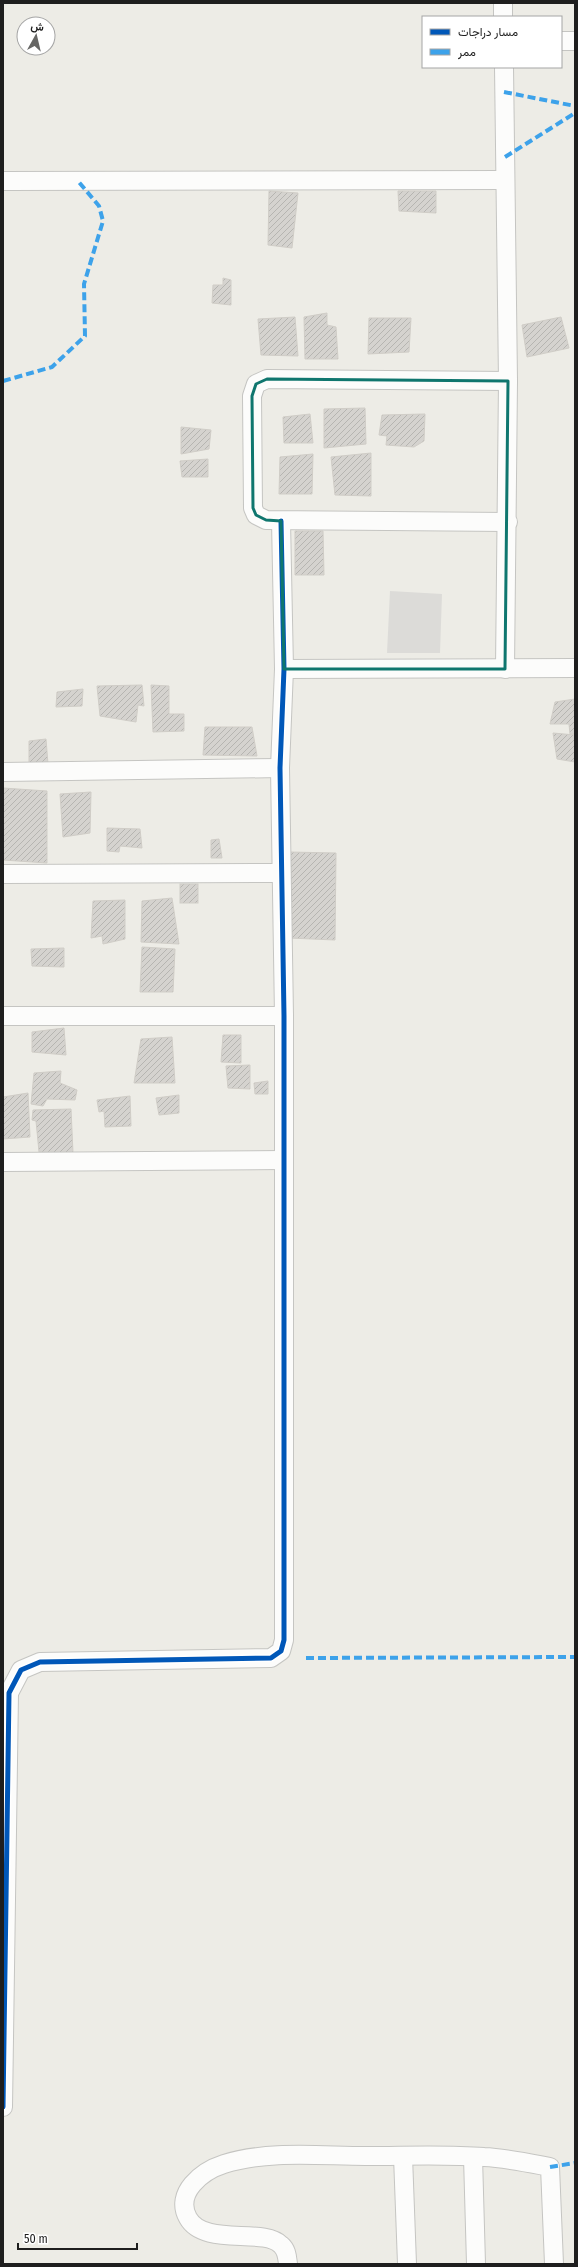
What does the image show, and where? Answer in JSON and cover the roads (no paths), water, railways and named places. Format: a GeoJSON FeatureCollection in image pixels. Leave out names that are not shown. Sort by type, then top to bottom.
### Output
{"type":"FeatureCollection","features":[{"type":"Feature","properties":{"kind":"street"},"geometry":{"type":"LineString","coordinates":[[503,3],[503,16]]}},
{"type":"Feature","properties":{"kind":"street"},"geometry":{"type":"LineString","coordinates":[[562,41],[575,41]]}},
{"type":"Feature","properties":{"kind":"street"},"geometry":{"type":"LineString","coordinates":[[504,68],[508,381],[506,669]]}},
{"type":"Feature","properties":{"kind":"street"},"geometry":{"type":"LineString","coordinates":[[3,181],[505,180]]}},
{"type":"Feature","properties":{"kind":"street"},"geometry":{"type":"LineString","coordinates":[[508,381],[267,379],[256,384],[252,396],[253,508],[256,515],[266,520],[508,522]]}},
{"type":"Feature","properties":{"kind":"street"},"geometry":{"type":"LineString","coordinates":[[3,2107],[9,1693],[21,1670],[40,1662],[271,1658],[281,1651],[284,1640],[284,1016],[280,768],[284,669],[281,521]]}},
{"type":"Feature","properties":{"kind":"street"},"geometry":{"type":"LineString","coordinates":[[284,669],[399,667],[506,669],[575,668]]}},
{"type":"Feature","properties":{"kind":"street"},"geometry":{"type":"LineString","coordinates":[[3,772],[280,768]]}},
{"type":"Feature","properties":{"kind":"street"},"geometry":{"type":"LineString","coordinates":[[3,874],[281,873]]}},
{"type":"Feature","properties":{"kind":"street"},"geometry":{"type":"LineString","coordinates":[[3,1016],[284,1016]]}},
{"type":"Feature","properties":{"kind":"street"},"geometry":{"type":"LineString","coordinates":[[3,1162],[283,1160]]}},
{"type":"Feature","properties":{"kind":"street"},"geometry":{"type":"LineString","coordinates":[[288,2264],[287,2252],[281,2244],[270,2239],[218,2234],[195,2226],[188,2219],[184,2207],[188,2189],[208,2172],[224,2164],[275,2156],[473,2156],[550,2167],[554,2264]]}},
{"type":"Feature","properties":{"kind":"street"},"geometry":{"type":"LineString","coordinates":[[403,2156],[408,2264]]}},
{"type":"Feature","properties":{"kind":"street"},"geometry":{"type":"LineString","coordinates":[[473,2156],[476,2264]]}}]}
